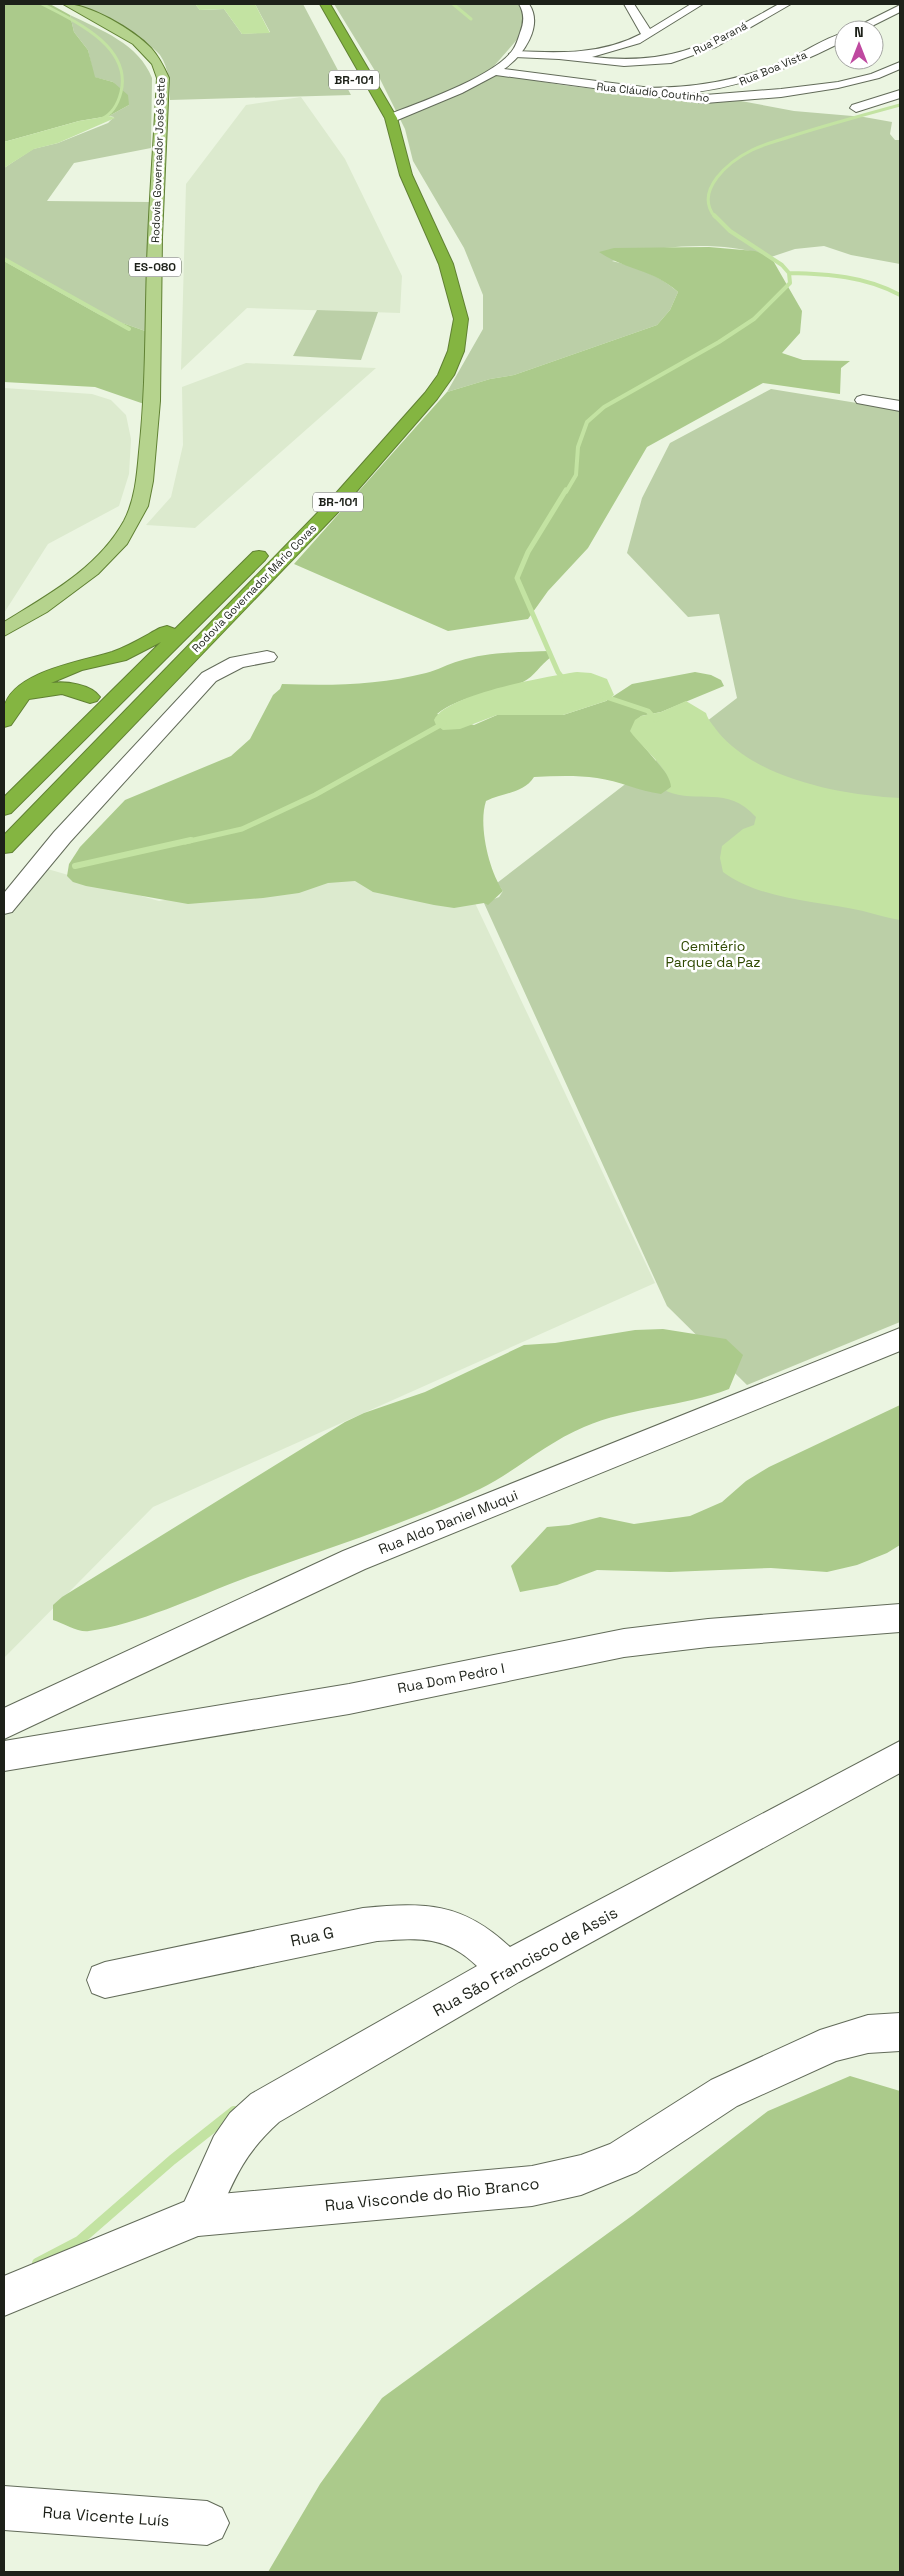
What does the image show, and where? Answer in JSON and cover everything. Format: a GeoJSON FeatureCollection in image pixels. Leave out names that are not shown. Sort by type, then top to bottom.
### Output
{"type":"FeatureCollection","features":[{"type":"Feature","properties":{"kind":"highway","name":"Rodovia Governador Mário Covas"},"geometry":{"type":"LineString","coordinates":[[4,847],[336,504],[431,396],[446,375],[460,334],[461,319],[458,300],[446,264],[406,175],[391,118],[325,4]]}},
{"type":"Feature","properties":{"kind":"highway","name":"BR-101"},"geometry":{"type":"LineString","coordinates":[[314,8],[346,65]]}},
{"type":"Feature","properties":{"kind":"highway"},"geometry":{"type":"LineString","coordinates":[[349,464],[428,378],[440,352],[442,337]]}},
{"type":"Feature","properties":{"kind":"highway","name":"Rodovia Governador Mário Covas"},"geometry":{"type":"LineString","coordinates":[[4,809],[153,658],[269,546]]}},
{"type":"Feature","properties":{"kind":"highway"},"geometry":{"type":"LineString","coordinates":[[80,732],[95,676],[111,659],[148,644],[201,612]]}},
{"type":"Feature","properties":{"kind":"highway"},"geometry":{"type":"LineString","coordinates":[[4,721],[28,689],[44,678],[76,666],[111,659],[153,658],[162,663],[162,669],[76,760],[72,776]]}},
{"type":"Feature","properties":{"kind":"highway"},"geometry":{"type":"LineString","coordinates":[[16,703],[40,691],[53,689],[72,689],[90,696]]}},
{"type":"Feature","properties":{"kind":"main road","name":"Rodovia Governador José Sette"},"geometry":{"type":"LineString","coordinates":[[4,630],[67,591],[91,571],[123,536],[132,522],[142,497],[150,432],[154,379],[155,237],[163,78],[160,64],[151,52],[133,39],[68,4]]}},
{"type":"Feature","properties":{"kind":"main road"},"geometry":{"type":"LineString","coordinates":[[4,642],[24,618]]}},
{"type":"Feature","properties":{"kind":"street"},"geometry":{"type":"LineString","coordinates":[[391,118],[444,97],[492,72],[515,54],[530,24],[529,11],[524,4]]}},
{"type":"Feature","properties":{"kind":"street"},"geometry":{"type":"LineString","coordinates":[[629,4],[647,34]]}},
{"type":"Feature","properties":{"kind":"street","name":"Rua Paraná"},"geometry":{"type":"LineString","coordinates":[[561,56],[610,63],[648,63],[687,55],[786,4]]}},
{"type":"Feature","properties":{"kind":"street"},"geometry":{"type":"LineString","coordinates":[[515,54],[561,56],[611,51],[647,34],[693,5]]}},
{"type":"Feature","properties":{"kind":"street"},"geometry":{"type":"LineString","coordinates":[[875,20],[900,8]]}},
{"type":"Feature","properties":{"kind":"street"},"geometry":{"type":"LineString","coordinates":[[668,21],[686,24]]}},
{"type":"Feature","properties":{"kind":"street"},"geometry":{"type":"LineString","coordinates":[[715,29],[734,32]]}},
{"type":"Feature","properties":{"kind":"street","name":"Rua Boa Vista"},"geometry":{"type":"LineString","coordinates":[[639,92],[690,92],[727,86],[771,72],[834,41]]}},
{"type":"Feature","properties":{"kind":"street","name":"Rua Cláudio Coutinho"},"geometry":{"type":"LineString","coordinates":[[492,72],[639,92],[726,99],[838,85],[875,76],[900,65]]}},
{"type":"Feature","properties":{"kind":"street"},"geometry":{"type":"LineString","coordinates":[[875,76],[892,81]]}},
{"type":"Feature","properties":{"kind":"street"},"geometry":{"type":"LineString","coordinates":[[856,108],[900,94]]}},
{"type":"Feature","properties":{"kind":"street"},"geometry":{"type":"LineString","coordinates":[[863,400],[900,406]]}},
{"type":"Feature","properties":{"kind":"street"},"geometry":{"type":"LineString","coordinates":[[4,907],[62,837],[209,677],[225,666],[241,659],[267,657]]}},
{"type":"Feature","properties":{"kind":"street","name":"Rua Aldo Daniel Muqui"},"geometry":{"type":"LineString","coordinates":[[4,1724],[354,1560],[900,1339]]}},
{"type":"Feature","properties":{"kind":"street","name":"Rua Dom Pedro I"},"geometry":{"type":"LineString","coordinates":[[4,1756],[349,1699],[624,1643],[708,1633],[900,1618]]}},
{"type":"Feature","properties":{"kind":"street","name":"Rua São Francisco de Assis"},"geometry":{"type":"LineString","coordinates":[[198,2216],[228,2150],[244,2127],[265,2108],[506,1970],[900,1756]]}},
{"type":"Feature","properties":{"kind":"street","name":"Rua G"},"geometry":{"type":"LineString","coordinates":[[105,1980],[363,1925],[404,1922],[442,1925],[472,1938],[506,1970]]}},
{"type":"Feature","properties":{"kind":"street","name":"Rua Visconde do Rio Branco"},"geometry":{"type":"LineString","coordinates":[[4,2296],[198,2216],[532,2186],[581,2174],[623,2158],[724,2093],[833,2043],[868,2034],[900,2032]]}},
{"type":"Feature","properties":{"kind":"street","name":"Rua Vicente Luís"},"geometry":{"type":"LineString","coordinates":[[4,2508],[207,2523]]}},
{"type":"Feature","properties":{"kind":"shaded area"},"geometry":{"type":"Polygon","coordinates":[[[4,4],[50,4],[70,15],[74,32],[88,50],[95,77],[113,82],[128,95],[129,105],[109,116],[79,121],[4,142],[4,4]]]}},
{"type":"Feature","properties":{"kind":"shaded area"},"geometry":{"type":"Polygon","coordinates":[[[195,4],[255,4],[270,33],[242,34],[224,9],[200,10],[195,4]]]}},
{"type":"Feature","properties":{"kind":"shaded area"},"geometry":{"type":"Polygon","coordinates":[[[301,97],[345,159],[402,276],[400,313],[247,308],[181,370],[186,184],[246,105],[301,97]]]}},
{"type":"Feature","properties":{"kind":"shaded area"},"geometry":{"type":"Polygon","coordinates":[[[109,116],[115,118],[58,143],[34,149],[4,168],[4,142],[79,121],[109,116]]]}},
{"type":"Feature","properties":{"kind":"shaded area"},"geometry":{"type":"Polygon","coordinates":[[[709,247],[755,251],[771,257],[802,311],[800,333],[782,353],[803,360],[850,361],[841,368],[840,394],[763,383],[647,447],[588,548],[548,591],[528,619],[448,631],[294,564],[447,392],[490,379],[514,375],[657,325],[670,310],[678,292],[659,279],[619,263],[599,252],[614,248],[709,247]]]}},
{"type":"Feature","properties":{"kind":"shaded area"},"geometry":{"type":"Polygon","coordinates":[[[4,261],[100,315],[148,332],[147,405],[95,387],[4,382],[4,261]]]}},
{"type":"Feature","properties":{"kind":"shaded area"},"geometry":{"type":"Polygon","coordinates":[[[246,363],[376,368],[195,528],[146,525],[171,497],[183,445],[182,387],[246,363]]]}},
{"type":"Feature","properties":{"kind":"shaded area"},"geometry":{"type":"Polygon","coordinates":[[[4,388],[92,394],[111,400],[126,415],[131,439],[129,474],[119,506],[48,544],[4,613],[4,388]]]}},
{"type":"Feature","properties":{"kind":"shaded area"},"geometry":{"type":"Polygon","coordinates":[[[550,651],[551,657],[531,677],[523,682],[512,687],[458,702],[437,714],[474,725],[497,715],[563,715],[606,701],[632,684],[695,672],[711,675],[721,680],[724,686],[661,712],[641,716],[631,731],[671,779],[671,787],[661,794],[597,778],[550,776],[534,777],[530,783],[519,790],[486,801],[483,822],[486,848],[493,872],[503,891],[488,905],[484,903],[454,908],[434,905],[373,892],[355,881],[328,883],[299,893],[263,898],[188,904],[86,886],[73,882],[67,876],[69,864],[80,847],[125,800],[231,756],[250,739],[273,695],[280,689],[282,684],[337,685],[391,680],[426,673],[470,658],[504,653],[550,651]]]}},
{"type":"Feature","properties":{"kind":"shaded area"},"geometry":{"type":"Polygon","coordinates":[[[577,672],[591,673],[607,679],[614,695],[606,701],[563,715],[497,715],[460,729],[443,730],[436,725],[434,720],[442,711],[457,702],[477,694],[523,682],[577,672]]]}},
{"type":"Feature","properties":{"kind":"shaded area"},"geometry":{"type":"Polygon","coordinates":[[[686,701],[706,713],[718,732],[735,748],[755,762],[777,773],[827,788],[852,793],[900,798],[900,920],[772,894],[738,881],[723,872],[720,858],[722,846],[743,829],[754,825],[756,817],[745,807],[734,801],[723,798],[678,795],[666,791],[671,787],[666,773],[630,731],[635,720],[641,716],[661,712],[686,701]]]}},
{"type":"Feature","properties":{"kind":"shaded area"},"geometry":{"type":"Polygon","coordinates":[[[371,862],[475,903],[655,1283],[153,1507],[4,1658],[4,912],[44,868],[159,901],[371,862]]]}},
{"type":"Feature","properties":{"kind":"shaded area"},"geometry":{"type":"Polygon","coordinates":[[[663,1329],[726,1339],[743,1355],[729,1389],[693,1400],[602,1420],[557,1441],[493,1482],[451,1502],[392,1526],[127,1623],[85,1631],[53,1620],[53,1605],[62,1597],[345,1422],[364,1413],[425,1392],[524,1345],[555,1343],[635,1330],[663,1329]]]}},
{"type":"Feature","properties":{"kind":"shaded area"},"geometry":{"type":"Polygon","coordinates":[[[900,1405],[900,1545],[887,1553],[857,1565],[827,1572],[771,1568],[670,1572],[597,1570],[557,1585],[520,1592],[511,1566],[547,1527],[569,1525],[600,1517],[634,1524],[690,1516],[722,1502],[746,1481],[769,1467],[900,1405]]]}},
{"type":"Feature","properties":{"kind":"shaded area"},"geometry":{"type":"Polygon","coordinates":[[[850,2076],[900,2091],[900,2572],[268,2572],[320,2484],[382,2398],[633,2215],[768,2111],[850,2076]]]}},
{"type":"Feature","properties":{"kind":"green space"},"geometry":{"type":"Polygon","coordinates":[[[73,4],[195,4],[200,10],[224,9],[242,34],[270,32],[255,4],[303,4],[351,95],[170,100],[167,71],[160,55],[153,48],[132,34],[73,4]]]}},
{"type":"Feature","properties":{"kind":"green space"},"geometry":{"type":"Polygon","coordinates":[[[334,4],[520,4],[526,12],[521,35],[494,66],[526,79],[697,102],[741,101],[794,111],[864,117],[892,122],[890,134],[895,140],[900,140],[900,264],[851,255],[824,246],[795,249],[771,257],[746,250],[718,246],[677,247],[651,250],[612,261],[647,272],[678,292],[670,310],[657,325],[514,375],[490,379],[447,392],[483,329],[483,295],[464,248],[413,161],[405,129],[380,79],[334,4]]]}},
{"type":"Feature","properties":{"kind":"green space"},"geometry":{"type":"Polygon","coordinates":[[[70,15],[118,39],[129,47],[146,66],[152,78],[151,148],[74,163],[47,201],[150,202],[148,332],[100,315],[4,261],[4,168],[33,149],[58,143],[108,123],[114,117],[109,116],[129,105],[113,82],[94,77],[88,50],[74,32],[70,15]]]}},
{"type":"Feature","properties":{"kind":"green space"},"geometry":{"type":"Polygon","coordinates":[[[317,310],[378,312],[361,360],[293,356],[317,310]]]}},
{"type":"Feature","properties":{"kind":"green space","name":"Cemitério Parque da Paz"},"geometry":{"type":"Polygon","coordinates":[[[771,389],[900,410],[900,1322],[747,1385],[667,1306],[484,903],[499,897],[503,891],[497,883],[737,698],[719,614],[688,617],[627,553],[642,498],[670,443],[771,389]]]}},
{"type":"Feature","properties":{"kind":"waterway"},"geometry":{"type":"LineString","coordinates":[[42,4],[84,27],[110,49],[118,62],[122,76],[120,96],[112,111],[101,119]]}},
{"type":"Feature","properties":{"kind":"waterway"},"geometry":{"type":"LineString","coordinates":[[453,4],[471,19]]}},
{"type":"Feature","properties":{"kind":"waterway"},"geometry":{"type":"LineString","coordinates":[[715,217],[709,207],[708,197],[711,187],[725,169],[743,155],[770,143],[900,105]]}},
{"type":"Feature","properties":{"kind":"waterway"},"geometry":{"type":"LineString","coordinates":[[714,215],[730,231],[782,265],[789,273]]}},
{"type":"Feature","properties":{"kind":"waterway"},"geometry":{"type":"LineString","coordinates":[[4,259],[129,329]]}},
{"type":"Feature","properties":{"kind":"waterway"},"geometry":{"type":"LineString","coordinates":[[566,492],[576,475],[578,447],[587,422],[604,407],[719,342],[754,319],[790,283],[789,273]]}},
{"type":"Feature","properties":{"kind":"waterway"},"geometry":{"type":"LineString","coordinates":[[789,273],[846,277],[873,284],[900,295]]}},
{"type":"Feature","properties":{"kind":"waterway"},"geometry":{"type":"LineString","coordinates":[[564,680],[558,672],[517,578],[528,552],[566,490]]}},
{"type":"Feature","properties":{"kind":"waterway"},"geometry":{"type":"LineString","coordinates":[[603,696],[648,711],[656,720]]}},
{"type":"Feature","properties":{"kind":"waterway"},"geometry":{"type":"LineString","coordinates":[[185,842],[242,829],[315,795],[444,723]]}},
{"type":"Feature","properties":{"kind":"waterway"},"geometry":{"type":"LineString","coordinates":[[75,866],[191,840]]}},
{"type":"Feature","properties":{"kind":"waterway"},"geometry":{"type":"LineString","coordinates":[[37,2263],[79,2241],[172,2160],[234,2111]]}}]}
